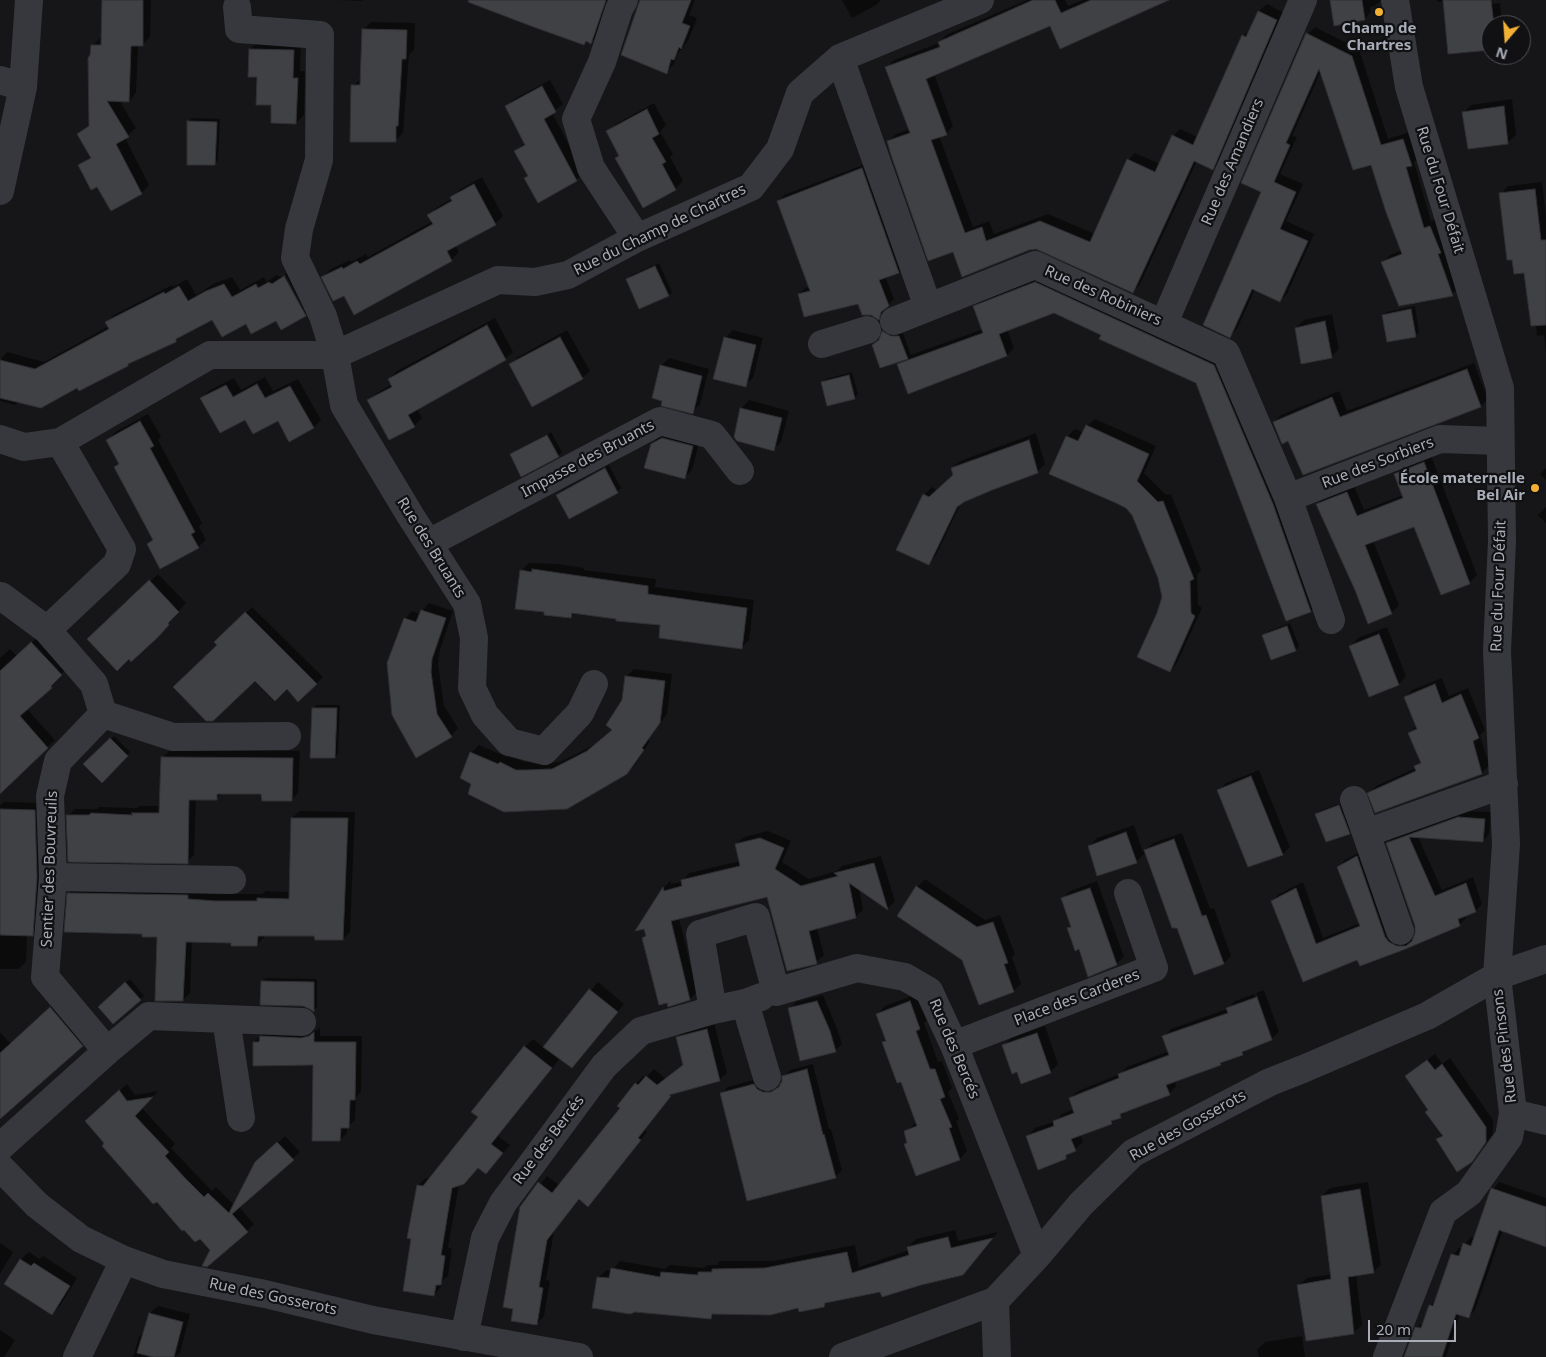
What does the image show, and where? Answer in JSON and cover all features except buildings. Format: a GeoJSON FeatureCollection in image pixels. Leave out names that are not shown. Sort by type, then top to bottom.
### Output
{"type":"FeatureCollection","features":[{"type":"Feature","properties":{"kind":"street"},"geometry":{"type":"LineString","coordinates":[[0,191],[11,84],[29,0]]}},
{"type":"Feature","properties":{"kind":"street"},"geometry":{"type":"LineString","coordinates":[[624,0],[619,9],[602,62],[576,120],[591,168],[637,238]]}},
{"type":"Feature","properties":{"kind":"street","name":"Rue du Champ de Chartres"},"geometry":{"type":"LineString","coordinates":[[60,442],[210,355],[335,355],[498,280],[535,282],[568,275],[637,238],[750,187],[780,149],[800,93],[840,58],[980,0]]}},
{"type":"Feature","properties":{"kind":"street","name":"Rue des Amandiers"},"geometry":{"type":"LineString","coordinates":[[1164,323],[1303,0]]}},
{"type":"Feature","properties":{"kind":"street","name":"Rue du Four Défait"},"geometry":{"type":"LineString","coordinates":[[1396,0],[1409,87],[1500,388],[1502,541],[1497,651],[1506,844],[1497,976]]}},
{"type":"Feature","properties":{"kind":"street","name":"Rue des Bruants"},"geometry":{"type":"LineString","coordinates":[[238,7],[239,30],[320,34],[319,160],[299,229],[295,258],[323,316],[335,355],[344,405],[410,515],[467,604],[474,638],[472,688],[485,715],[509,742],[544,750],[580,713],[594,684]]}},
{"type":"Feature","properties":{"kind":"street"},"geometry":{"type":"LineString","coordinates":[[840,58],[928,307]]}},
{"type":"Feature","properties":{"kind":"street","name":"Rue des Robiniers"},"geometry":{"type":"LineString","coordinates":[[894,321],[1035,265],[1226,353],[1288,498],[1331,620]]}},
{"type":"Feature","properties":{"kind":"street"},"geometry":{"type":"LineString","coordinates":[[822,344],[867,330]]}},
{"type":"Feature","properties":{"kind":"street","name":"Impasse des Bruants"},"geometry":{"type":"LineString","coordinates":[[428,543],[660,421],[712,435],[740,471]]}},
{"type":"Feature","properties":{"kind":"street"},"geometry":{"type":"LineString","coordinates":[[0,439],[24,447],[60,442],[122,549],[117,564],[47,630]]}},
{"type":"Feature","properties":{"kind":"street","name":"Rue des Sorbiers"},"geometry":{"type":"LineString","coordinates":[[1288,498],[1440,439],[1500,441]]}},
{"type":"Feature","properties":{"kind":"street"},"geometry":{"type":"LineString","coordinates":[[0,596],[47,630],[94,684],[103,714],[173,737],[287,736]]}},
{"type":"Feature","properties":{"kind":"street","name":"Sentier des Bouvreuils"},"geometry":{"type":"LineString","coordinates":[[103,714],[58,761],[50,796],[53,877],[45,977],[107,1051]]}},
{"type":"Feature","properties":{"kind":"street"},"geometry":{"type":"LineString","coordinates":[[1366,833],[1504,784]]}},
{"type":"Feature","properties":{"kind":"street"},"geometry":{"type":"LineString","coordinates":[[1354,800],[1400,931]]}},
{"type":"Feature","properties":{"kind":"street"},"geometry":{"type":"LineString","coordinates":[[53,877],[232,880]]}},
{"type":"Feature","properties":{"kind":"street","name":"Place des Carderes"},"geometry":{"type":"LineString","coordinates":[[954,1045],[1154,968],[1128,893]]}},
{"type":"Feature","properties":{"kind":"street"},"geometry":{"type":"LineString","coordinates":[[713,1010],[700,934],[724,925],[756,917],[776,992]]}},
{"type":"Feature","properties":{"kind":"street","name":"Rue des Gosserots"},"geometry":{"type":"LineString","coordinates":[[843,1357],[995,1301],[1037,1256],[1080,1204],[1134,1153],[1270,1082],[1428,1016],[1497,976],[1546,959]]}},
{"type":"Feature","properties":{"kind":"street","name":"Rue des Bercés"},"geometry":{"type":"LineString","coordinates":[[464,1337],[485,1238],[502,1203],[604,1066],[641,1031],[713,1010],[745,1003],[857,968],[905,977],[929,991],[954,1045],[1037,1256]]}},
{"type":"Feature","properties":{"kind":"street","name":"Rue des Pinsons"},"geometry":{"type":"LineString","coordinates":[[1497,976],[1513,1113],[1546,1121]]}},
{"type":"Feature","properties":{"kind":"street"},"geometry":{"type":"LineString","coordinates":[[745,1003],[767,1077]]}},
{"type":"Feature","properties":{"kind":"street"},"geometry":{"type":"LineString","coordinates":[[0,1147],[149,1016],[302,1022]]}},
{"type":"Feature","properties":{"kind":"street"},"geometry":{"type":"LineString","coordinates":[[226,1019],[241,1118]]}},
{"type":"Feature","properties":{"kind":"street"},"geometry":{"type":"LineString","coordinates":[[1387,1357],[1443,1212],[1469,1193],[1509,1137],[1513,1113]]}},
{"type":"Feature","properties":{"kind":"street","name":"Rue des Gosserots"},"geometry":{"type":"LineString","coordinates":[[0,1167],[37,1205],[81,1239],[124,1260],[163,1274],[265,1294],[373,1320],[578,1357]]}},
{"type":"Feature","properties":{"kind":"street"},"geometry":{"type":"LineString","coordinates":[[77,1357],[124,1260]]}},
{"type":"Feature","properties":{"kind":"street"},"geometry":{"type":"LineString","coordinates":[[995,1301],[997,1357]]}},
{"type":"Feature","properties":{"kind":"place","name":"Champ de Chartres"},"geometry":{"type":"Point","coordinates":[1379,12]}},
{"type":"Feature","properties":{"kind":"place","name":"École maternelle Bel Air"},"geometry":{"type":"Point","coordinates":[1535,488]}}]}
